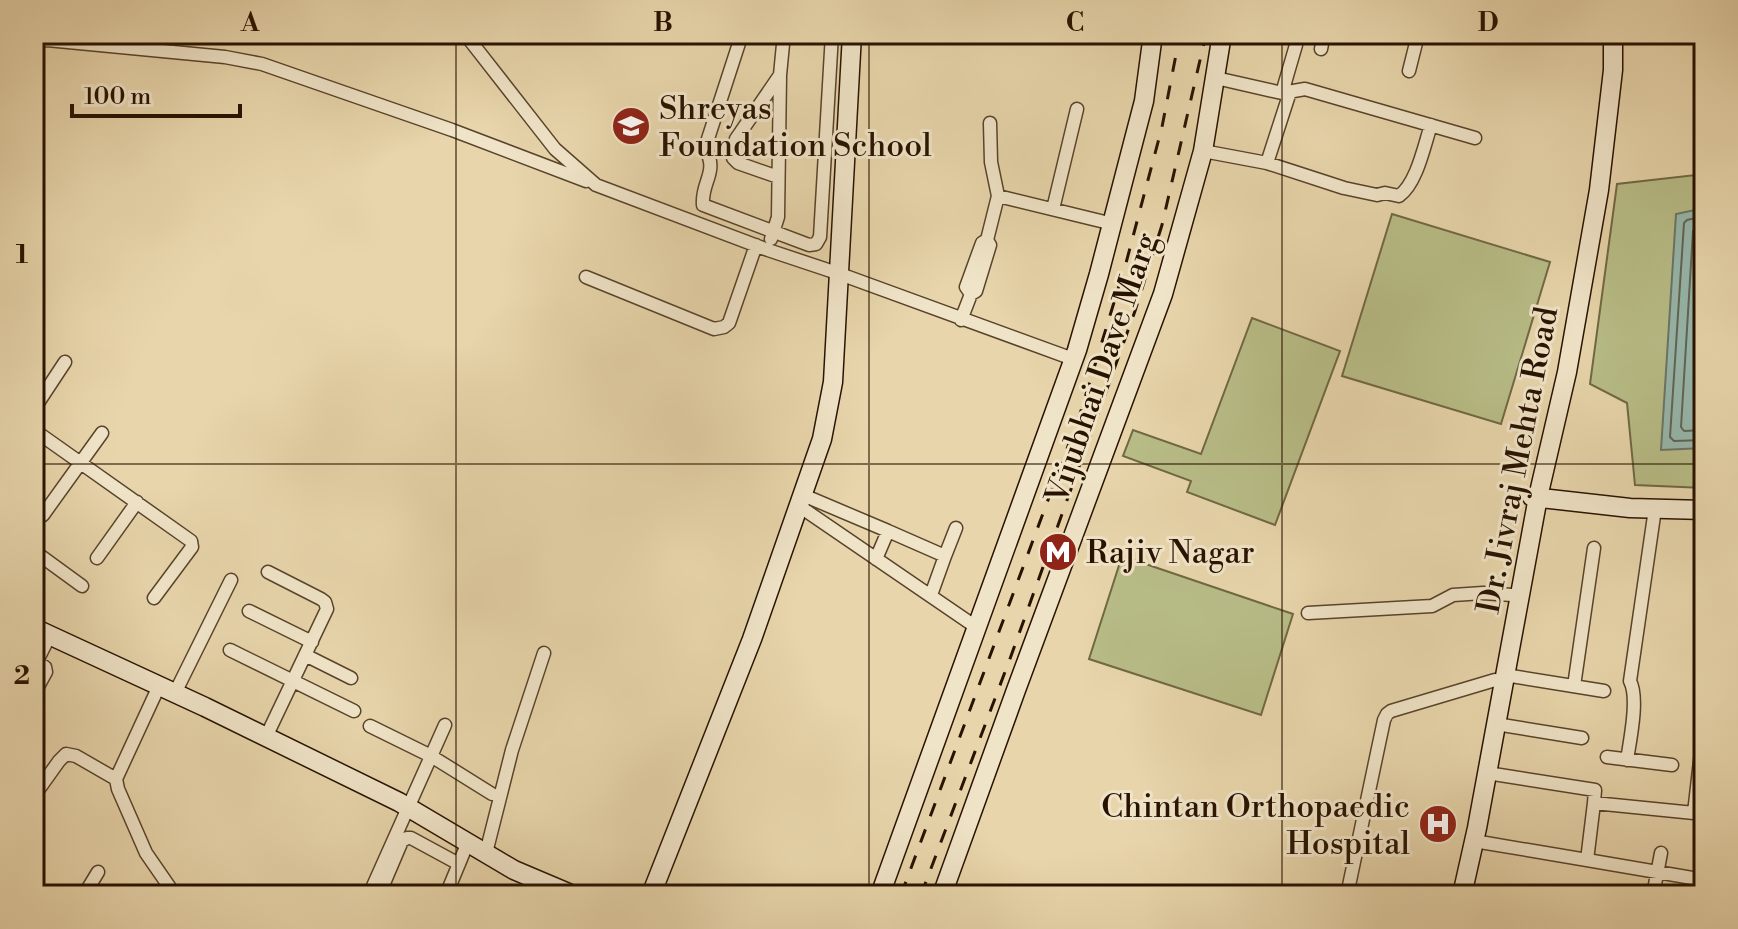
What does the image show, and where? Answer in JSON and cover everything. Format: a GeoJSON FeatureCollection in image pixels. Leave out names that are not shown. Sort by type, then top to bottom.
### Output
{"type":"FeatureCollection","features":[{"type":"Feature","properties":{"kind":"street"},"geometry":{"type":"LineString","coordinates":[[465,34],[560,155],[596,185]]}},
{"type":"Feature","properties":{"kind":"street"},"geometry":{"type":"LineString","coordinates":[[742,34],[705,148],[711,162],[703,205],[809,245],[816,244],[820,237],[832,34]]}},
{"type":"Feature","properties":{"kind":"street"},"geometry":{"type":"LineString","coordinates":[[586,277],[714,329],[729,323],[778,217],[780,75],[784,34]]}},
{"type":"Feature","properties":{"kind":"street"},"geometry":{"type":"LineString","coordinates":[[651,895],[752,639],[822,439],[833,382],[852,34]]}},
{"type":"Feature","properties":{"kind":"street"},"geometry":{"type":"LineString","coordinates":[[880,895],[1073,359],[1113,224],[1144,101],[1153,34]]}},
{"type":"Feature","properties":{"kind":"street","name":"Vijubhai Dave Marg"},"geometry":{"type":"LineString","coordinates":[[942,895],[1163,294],[1203,151],[1222,34]]}},
{"type":"Feature","properties":{"kind":"street"},"geometry":{"type":"LineString","coordinates":[[1321,49],[1324,34]]}},
{"type":"Feature","properties":{"kind":"street"},"geometry":{"type":"LineString","coordinates":[[1409,71],[1416,34]]}},
{"type":"Feature","properties":{"kind":"street"},"geometry":{"type":"LineString","coordinates":[[1455,895],[1500,678],[1512,595],[1560,373],[1592,191],[1604,72],[1604,34]]}},
{"type":"Feature","properties":{"kind":"street","name":"Dr. Jivraj Mehta Road"},"geometry":{"type":"LineString","coordinates":[[1462,895],[1496,724],[1500,678],[1535,497],[1567,372],[1599,190],[1613,70],[1613,34]]}},
{"type":"Feature","properties":{"kind":"street"},"geometry":{"type":"LineString","coordinates":[[34,41],[225,57],[262,64],[551,166],[762,248],[1073,359]]}},
{"type":"Feature","properties":{"kind":"street"},"geometry":{"type":"LineString","coordinates":[[1267,163],[1296,45]]}},
{"type":"Feature","properties":{"kind":"street"},"geometry":{"type":"LineString","coordinates":[[778,177],[738,163],[733,158],[733,149],[736,139],[780,75]]}},
{"type":"Feature","properties":{"kind":"street"},"geometry":{"type":"LineString","coordinates":[[1216,78],[1286,92],[1305,89],[1475,138]]}},
{"type":"Feature","properties":{"kind":"street"},"geometry":{"type":"LineString","coordinates":[[1053,209],[1077,109]]}},
{"type":"Feature","properties":{"kind":"street"},"geometry":{"type":"LineString","coordinates":[[961,320],[971,294],[976,291],[990,245],[987,240],[998,196],[991,162],[990,123]]}},
{"type":"Feature","properties":{"kind":"street"},"geometry":{"type":"LineString","coordinates":[[1203,151],[1267,163],[1344,188],[1399,196],[1406,191],[1414,176],[1431,125]]}},
{"type":"Feature","properties":{"kind":"street"},"geometry":{"type":"LineString","coordinates":[[551,166],[560,155]]}},
{"type":"Feature","properties":{"kind":"street"},"geometry":{"type":"LineString","coordinates":[[998,196],[1113,224]]}},
{"type":"Feature","properties":{"kind":"street"},"geometry":{"type":"LineString","coordinates":[[34,409],[65,362]]}},
{"type":"Feature","properties":{"kind":"street"},"geometry":{"type":"LineString","coordinates":[[34,430],[187,537],[192,547],[154,598]]}},
{"type":"Feature","properties":{"kind":"street"},"geometry":{"type":"LineString","coordinates":[[43,515],[102,433]]}},
{"type":"Feature","properties":{"kind":"street"},"geometry":{"type":"LineString","coordinates":[[1535,497],[1630,508],[1704,510]]}},
{"type":"Feature","properties":{"kind":"street"},"geometry":{"type":"LineString","coordinates":[[801,500],[888,531],[945,556]]}},
{"type":"Feature","properties":{"kind":"street"},"geometry":{"type":"LineString","coordinates":[[801,500],[876,559],[976,627]]}},
{"type":"Feature","properties":{"kind":"street"},"geometry":{"type":"LineString","coordinates":[[97,558],[137,502]]}},
{"type":"Feature","properties":{"kind":"street"},"geometry":{"type":"LineString","coordinates":[[1627,760],[1633,705],[1630,681],[1655,509]]}},
{"type":"Feature","properties":{"kind":"street"},"geometry":{"type":"LineString","coordinates":[[931,595],[956,528]]}},
{"type":"Feature","properties":{"kind":"street"},"geometry":{"type":"LineString","coordinates":[[876,559],[888,531]]}},
{"type":"Feature","properties":{"kind":"street"},"geometry":{"type":"LineString","coordinates":[[1574,686],[1594,548]]}},
{"type":"Feature","properties":{"kind":"street"},"geometry":{"type":"LineString","coordinates":[[34,551],[82,586]]}},
{"type":"Feature","properties":{"kind":"street"},"geometry":{"type":"LineString","coordinates":[[266,737],[327,609],[325,602],[268,572]]}},
{"type":"Feature","properties":{"kind":"street"},"geometry":{"type":"LineString","coordinates":[[175,895],[146,853],[116,779],[231,580]]}},
{"type":"Feature","properties":{"kind":"street"},"geometry":{"type":"LineString","coordinates":[[1308,613],[1432,606],[1453,595],[1512,595]]}},
{"type":"Feature","properties":{"kind":"street"},"geometry":{"type":"LineString","coordinates":[[249,611],[312,642]]}},
{"type":"Feature","properties":{"kind":"street"},"geometry":{"type":"LineString","coordinates":[[34,694],[46,672],[45,667],[35,664],[42,632],[408,807],[514,870],[573,895]]}},
{"type":"Feature","properties":{"kind":"street"},"geometry":{"type":"LineString","coordinates":[[230,650],[354,711]]}},
{"type":"Feature","properties":{"kind":"street"},"geometry":{"type":"LineString","coordinates":[[486,853],[512,750],[544,653]]}},
{"type":"Feature","properties":{"kind":"street"},"geometry":{"type":"LineString","coordinates":[[305,655],[351,678]]}},
{"type":"Feature","properties":{"kind":"street"},"geometry":{"type":"LineString","coordinates":[[1347,895],[1387,714],[1500,678],[1604,691]]}},
{"type":"Feature","properties":{"kind":"street"},"geometry":{"type":"LineString","coordinates":[[1496,724],[1582,738]]}},
{"type":"Feature","properties":{"kind":"street"},"geometry":{"type":"LineString","coordinates":[[369,895],[445,725]]}},
{"type":"Feature","properties":{"kind":"street"},"geometry":{"type":"LineString","coordinates":[[370,726],[431,756],[492,794]]}},
{"type":"Feature","properties":{"kind":"street"},"geometry":{"type":"LineString","coordinates":[[1594,803],[1694,813],[1704,726]]}},
{"type":"Feature","properties":{"kind":"street"},"geometry":{"type":"LineString","coordinates":[[34,796],[66,754],[76,756],[116,779]]}},
{"type":"Feature","properties":{"kind":"street"},"geometry":{"type":"LineString","coordinates":[[1607,757],[1672,765]]}},
{"type":"Feature","properties":{"kind":"street"},"geometry":{"type":"LineString","coordinates":[[1487,773],[1595,790],[1587,860]]}},
{"type":"Feature","properties":{"kind":"street"},"geometry":{"type":"LineString","coordinates":[[379,895],[402,841],[407,838],[459,864]]}},
{"type":"Feature","properties":{"kind":"street"},"geometry":{"type":"LineString","coordinates":[[1474,841],[1703,876],[1699,895]]}},
{"type":"Feature","properties":{"kind":"street"},"geometry":{"type":"LineString","coordinates":[[446,895],[468,842]]}},
{"type":"Feature","properties":{"kind":"street"},"geometry":{"type":"LineString","coordinates":[[1653,895],[1661,853]]}},
{"type":"Feature","properties":{"kind":"street"},"geometry":{"type":"LineString","coordinates":[[84,895],[98,872]]}},
{"type":"Feature","properties":{"kind":"street"},"geometry":{"type":"LineString","coordinates":[[158,895],[166,882]]}},
{"type":"Feature","properties":{"kind":"green space"},"geometry":{"type":"Polygon","coordinates":[[[1704,174],[1704,488],[1635,485],[1627,403],[1590,384],[1617,184],[1704,174]]]}},
{"type":"Feature","properties":{"kind":"green space"},"geometry":{"type":"Polygon","coordinates":[[[1392,214],[1550,262],[1501,424],[1342,376],[1392,214]]]}},
{"type":"Feature","properties":{"kind":"green space"},"geometry":{"type":"Polygon","coordinates":[[[1252,318],[1340,351],[1275,525],[1187,492],[1191,481],[1123,456],[1133,430],[1201,454],[1252,318]]]}},
{"type":"Feature","properties":{"kind":"green space"},"geometry":{"type":"Polygon","coordinates":[[[1122,556],[1293,614],[1261,715],[1089,659],[1122,556]]]}},
{"type":"Feature","properties":{"kind":"water"},"geometry":{"type":"Polygon","coordinates":[[[1704,208],[1704,448],[1661,450],[1676,214],[1704,208]]]}},
{"type":"Feature","properties":{"kind":"railway"},"geometry":{"type":"LineString","coordinates":[[901,895],[1080,414],[1126,263],[1162,127],[1180,34]]}},
{"type":"Feature","properties":{"kind":"railway"},"geometry":{"type":"LineString","coordinates":[[921,895],[1135,311],[1162,225],[1206,34]]}},
{"type":"Feature","properties":{"kind":"place","name":"Shreyas Foundation School"},"geometry":{"type":"Point","coordinates":[631,126]}},
{"type":"Feature","properties":{"kind":"place","name":"Rajiv Nagar"},"geometry":{"type":"Point","coordinates":[1058,552]}},
{"type":"Feature","properties":{"kind":"place","name":"Chintan Orthopaedic Hospital"},"geometry":{"type":"Point","coordinates":[1438,824]}}]}
